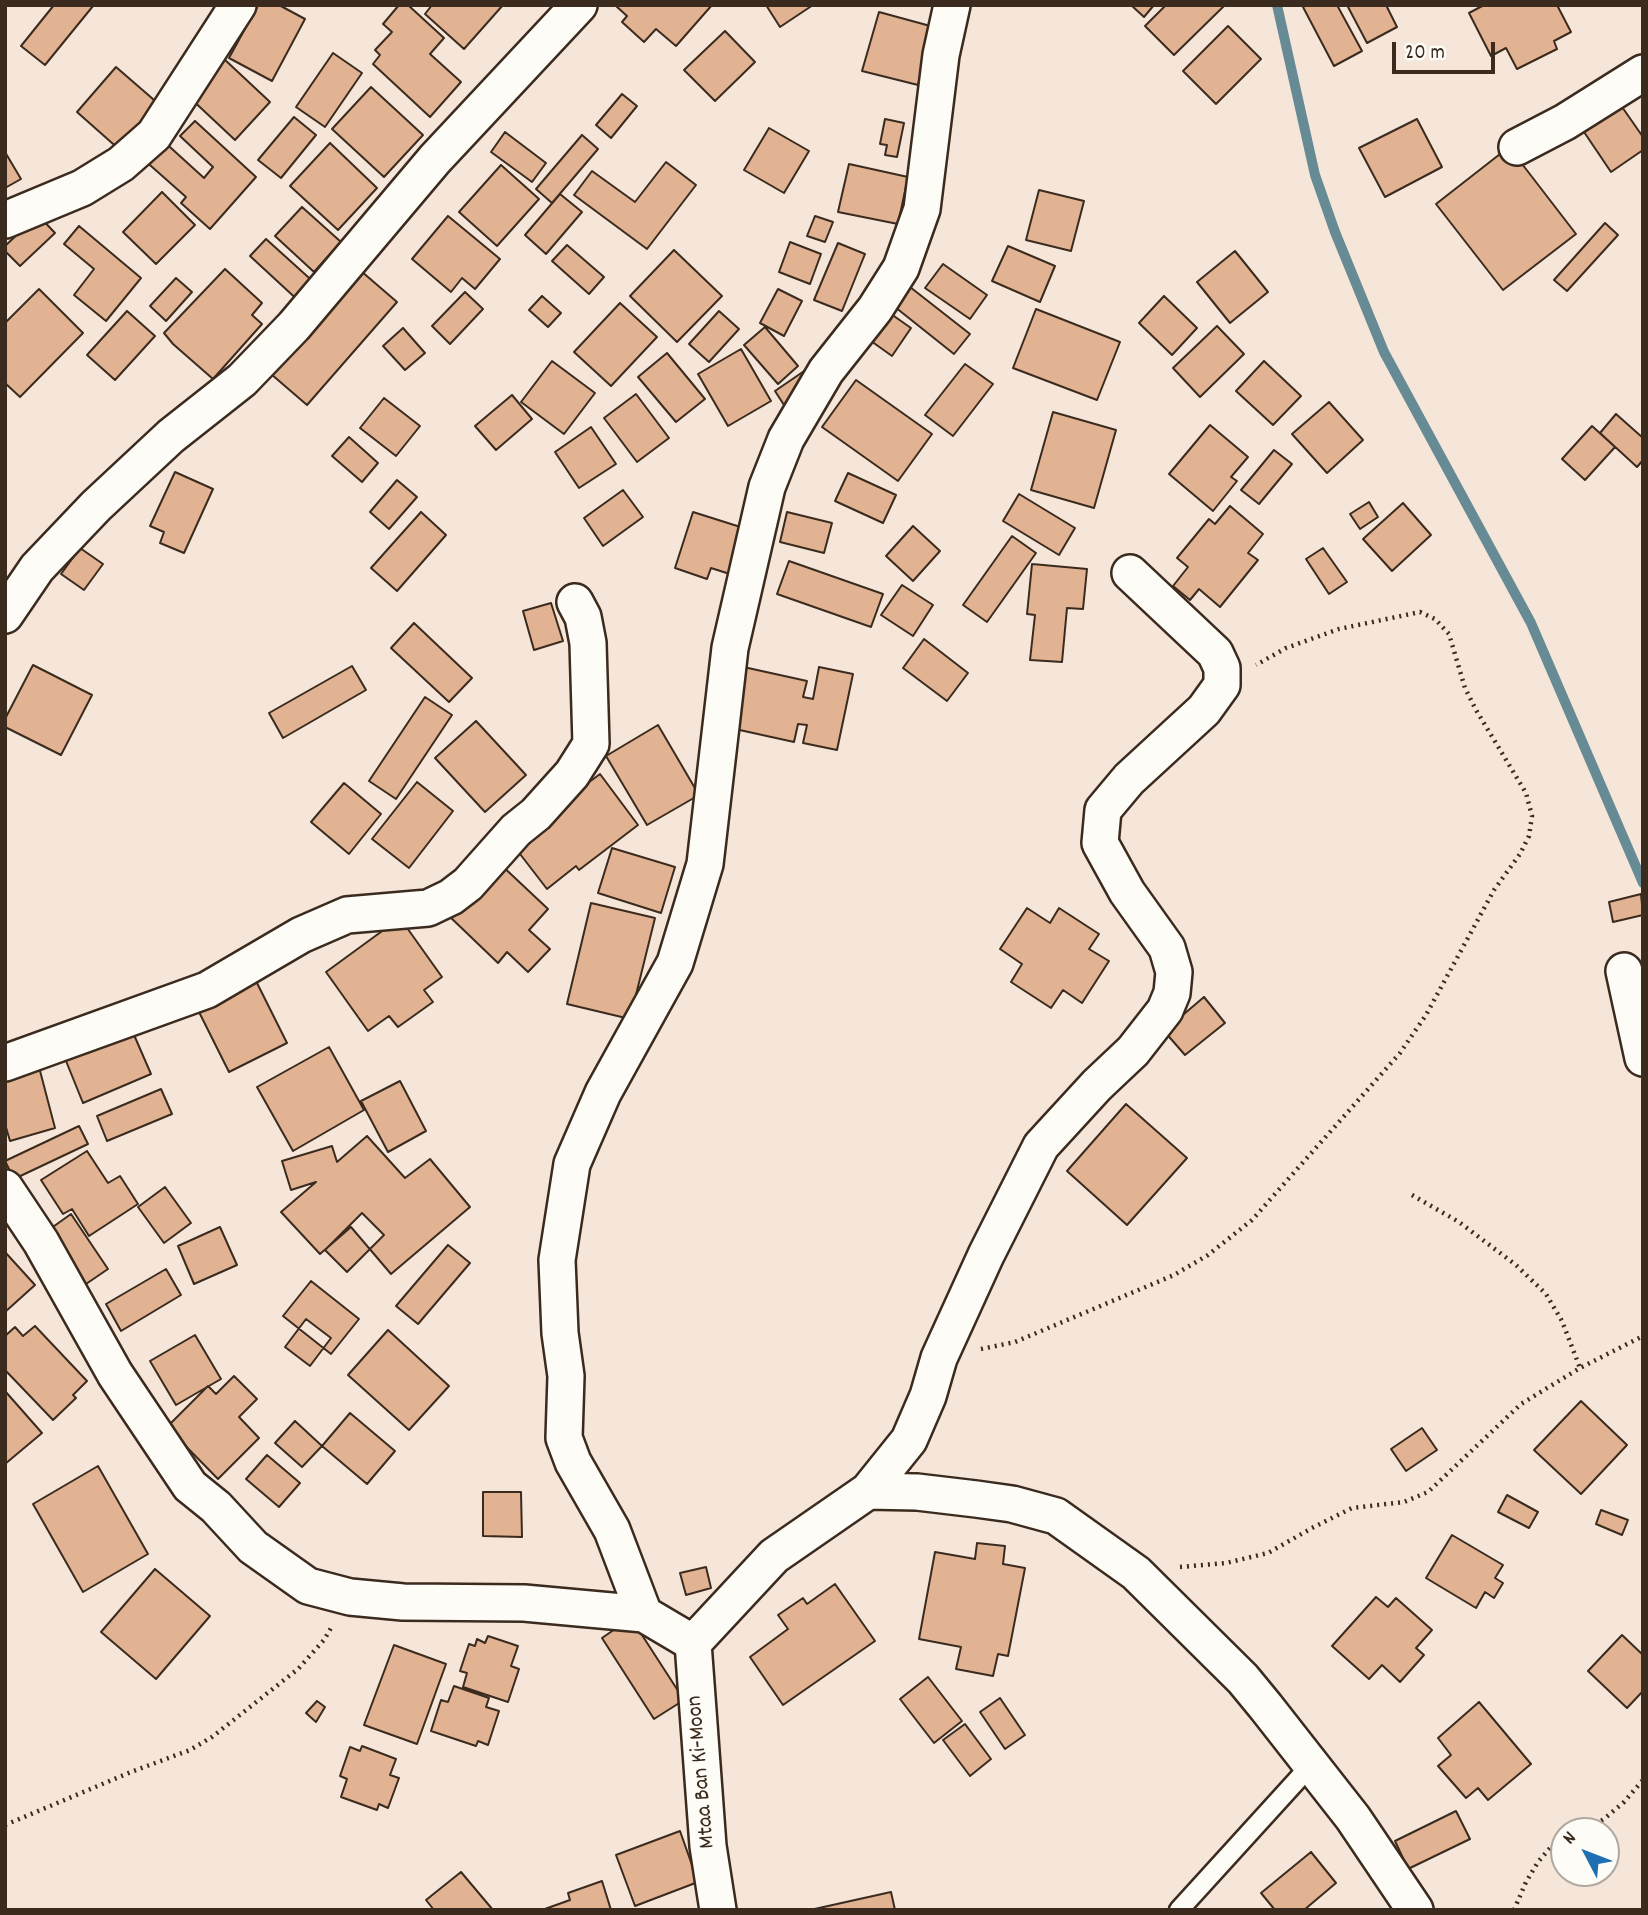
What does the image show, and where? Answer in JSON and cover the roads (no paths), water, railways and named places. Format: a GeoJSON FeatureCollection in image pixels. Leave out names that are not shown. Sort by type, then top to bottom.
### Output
{"type":"FeatureCollection","features":[{"type":"Feature","properties":{"kind":"street"},"geometry":{"type":"LineString","coordinates":[[5,220],[82,188],[121,164],[154,135],[238,5]]}},
{"type":"Feature","properties":{"kind":"street"},"geometry":{"type":"LineString","coordinates":[[5,615],[37,568],[96,506],[172,436],[242,380],[295,326],[435,159],[579,5]]}},
{"type":"Feature","properties":{"kind":"street"},"geometry":{"type":"LineString","coordinates":[[644,1615],[612,1530],[573,1462],[564,1438],[566,1376],[560,1333],[558,1260],[572,1164],[603,1093],[675,962],[705,864],[730,648],[767,486],[786,439],[826,371],[875,309],[901,268],[922,209],[941,55],[952,5]]}},
{"type":"Feature","properties":{"kind":"street"},"geometry":{"type":"LineString","coordinates":[[1517,147],[1565,122],[1643,73]]}},
{"type":"Feature","properties":{"kind":"street"},"geometry":{"type":"LineString","coordinates":[[5,1188],[41,1242],[115,1374],[190,1486],[216,1507],[253,1546],[308,1586],[349,1597],[403,1602],[524,1603],[644,1615],[689,1640],[775,1556],[868,1490],[909,1440],[928,1396],[939,1358],[986,1255],[1041,1146],[1097,1084],[1133,1051],[1165,1010],[1172,993],[1174,972],[1167,948],[1127,892],[1100,843],[1103,810],[1129,779],[1204,710],[1223,685],[1222,668],[1215,653],[1130,573]]}},
{"type":"Feature","properties":{"kind":"street"},"geometry":{"type":"LineString","coordinates":[[5,1063],[207,990],[301,935],[347,915],[428,908],[451,897],[468,884],[516,830],[536,814],[572,774],[591,744],[588,643],[583,617],[575,601]]}},
{"type":"Feature","properties":{"kind":"street"},"geometry":{"type":"LineString","coordinates":[[1624,971],[1643,1058]]}},
{"type":"Feature","properties":{"kind":"street"},"geometry":{"type":"LineString","coordinates":[[868,1490],[976,1499],[1012,1504],[1056,1516],[1136,1573],[1243,1679],[1353,1818],[1415,1910]]}},
{"type":"Feature","properties":{"kind":"street","name":"Mtaa Ban Ki-Moon"},"geometry":{"type":"LineString","coordinates":[[689,1640],[708,1846],[718,1910]]}},
{"type":"Feature","properties":{"kind":"lane"},"geometry":{"type":"LineString","coordinates":[[1180,1910],[1310,1766]]}},
{"type":"Feature","properties":{"kind":"waterway"},"geometry":{"type":"LineString","coordinates":[[1277,5],[1315,175],[1384,352],[1531,623],[1643,883]]}}]}
